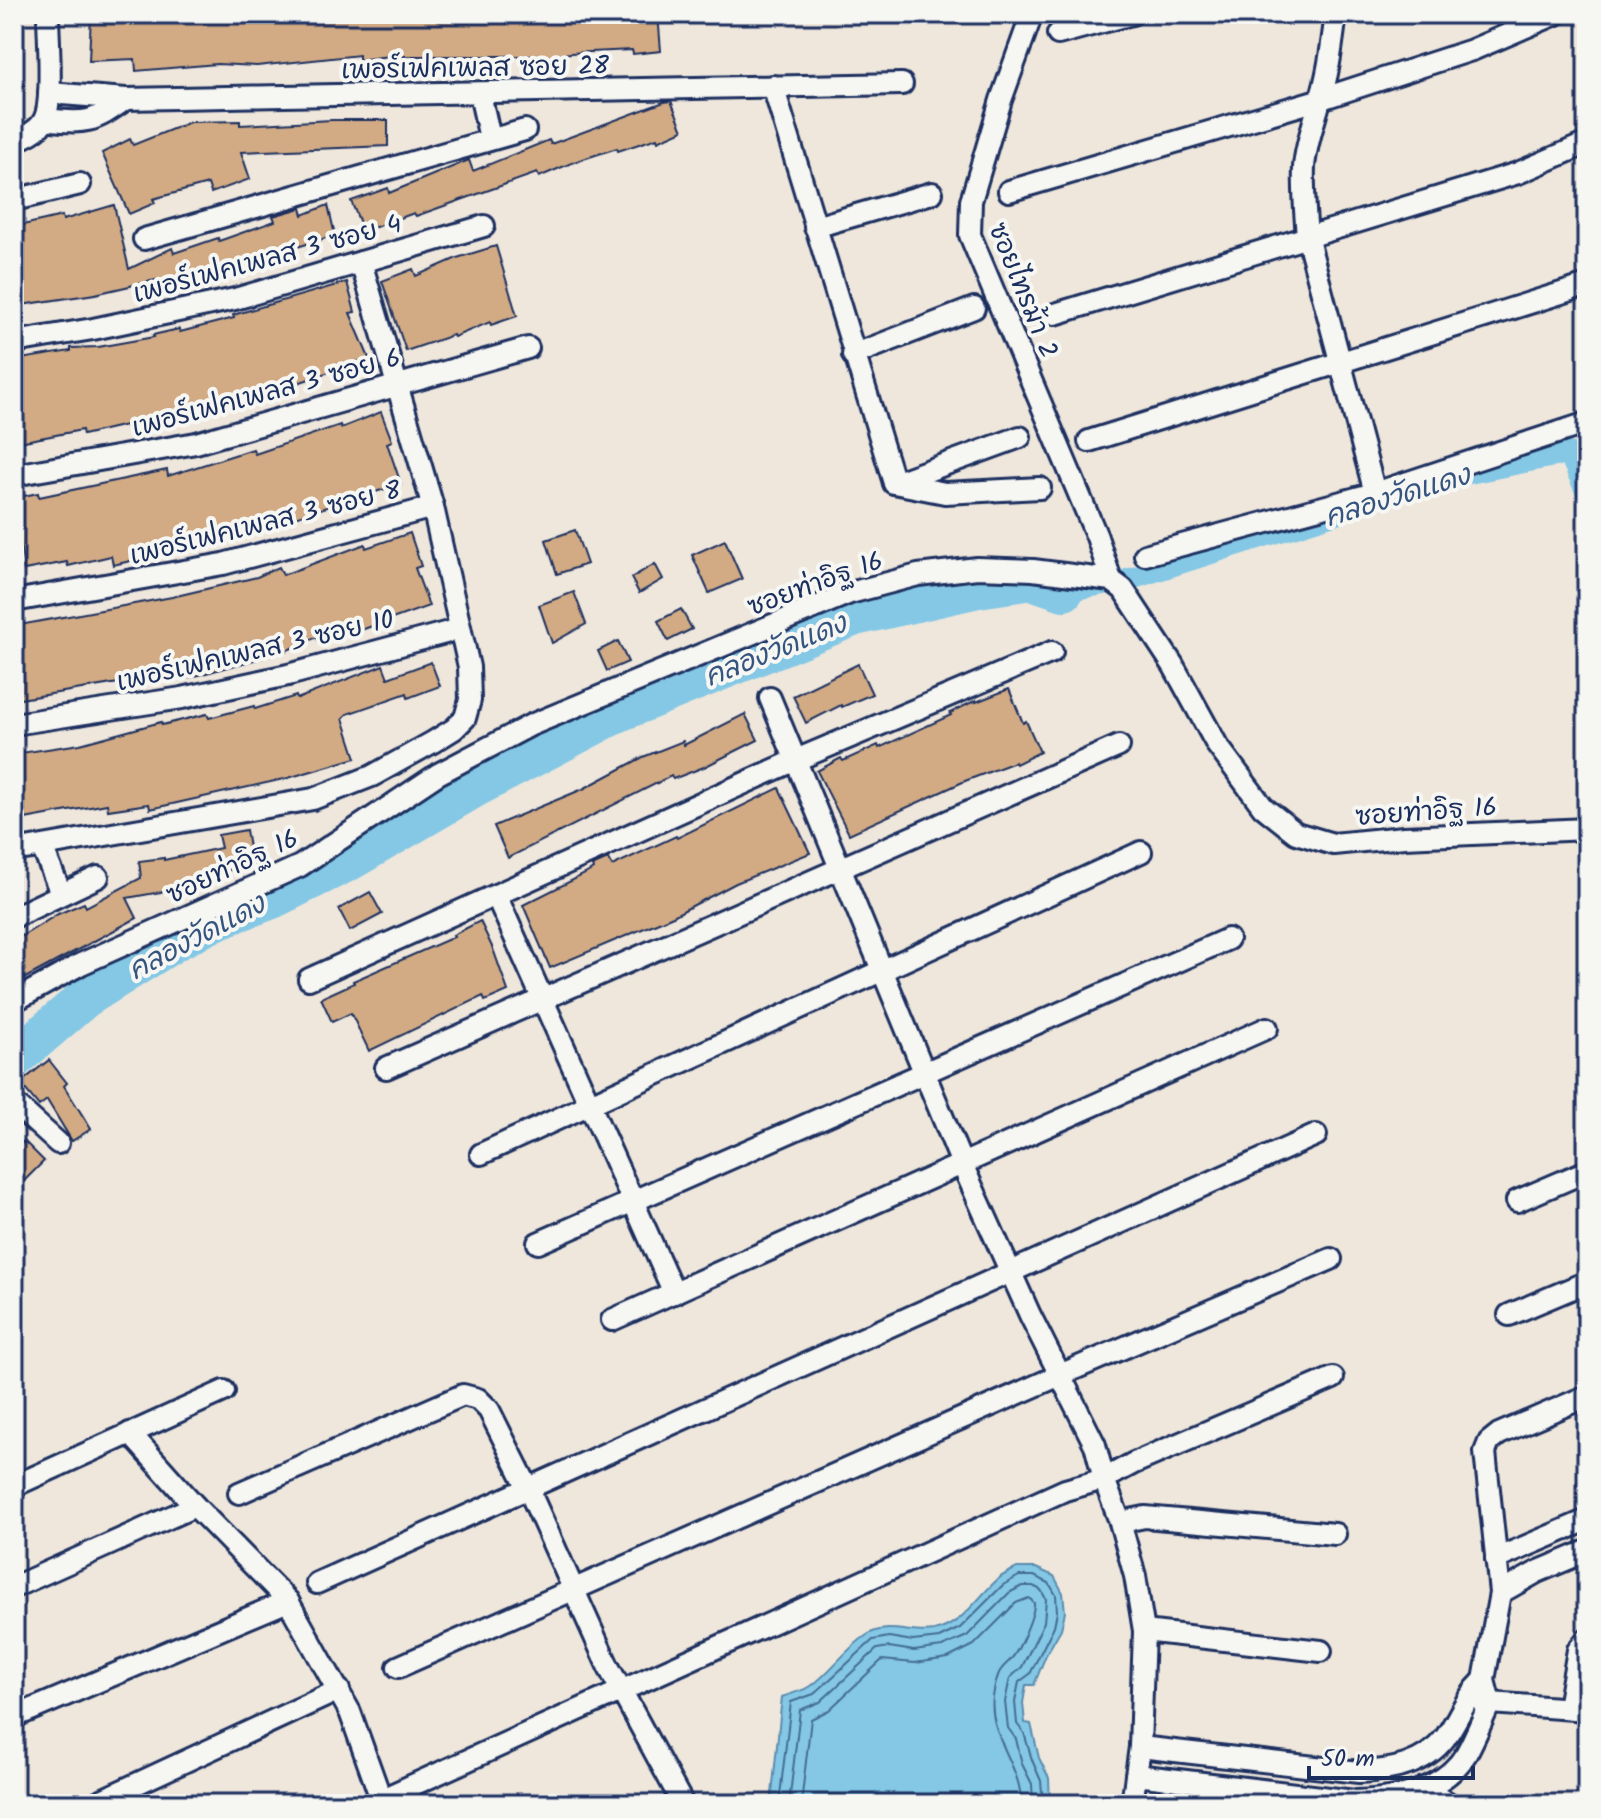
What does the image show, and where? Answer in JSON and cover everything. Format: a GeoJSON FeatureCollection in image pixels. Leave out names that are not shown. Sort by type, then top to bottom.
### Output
{"type":"FeatureCollection","features":[{"type":"Feature","properties":{"kind":"street"},"geometry":{"type":"LineString","coordinates":[[14,141],[27,136],[45,119],[49,93],[48,14]]}},
{"type":"Feature","properties":{"kind":"street","name":"ซอยไทรม้า 2"},"geometry":{"type":"LineString","coordinates":[[1032,14],[1001,100],[971,201],[970,235],[1097,537],[1111,580]]}},
{"type":"Feature","properties":{"kind":"street"},"geometry":{"type":"LineString","coordinates":[[1058,34],[1132,14]]}},
{"type":"Feature","properties":{"kind":"street"},"geometry":{"type":"LineString","coordinates":[[1336,14],[1321,99],[1311,125],[1304,165],[1307,236],[1375,493]]}},
{"type":"Feature","properties":{"kind":"street"},"geometry":{"type":"LineString","coordinates":[[1009,191],[1321,99],[1472,50],[1556,14]]}},
{"type":"Feature","properties":{"kind":"street","name":"เพอร์เฟคเพลส ซอย 28"},"geometry":{"type":"LineString","coordinates":[[49,93],[126,99],[902,84]]}},
{"type":"Feature","properties":{"kind":"street"},"geometry":{"type":"LineString","coordinates":[[773,86],[894,483]]}},
{"type":"Feature","properties":{"kind":"street"},"geometry":{"type":"LineString","coordinates":[[480,94],[490,138]]}},
{"type":"Feature","properties":{"kind":"street"},"geometry":{"type":"LineString","coordinates":[[45,119],[88,122],[126,99]]}},
{"type":"Feature","properties":{"kind":"street"},"geometry":{"type":"LineString","coordinates":[[144,239],[525,130]]}},
{"type":"Feature","properties":{"kind":"street"},"geometry":{"type":"LineString","coordinates":[[1055,314],[1518,173],[1587,143]]}},
{"type":"Feature","properties":{"kind":"street"},"geometry":{"type":"LineString","coordinates":[[14,200],[80,184]]}},
{"type":"Feature","properties":{"kind":"street"},"geometry":{"type":"LineString","coordinates":[[815,227],[932,193]]}},
{"type":"Feature","properties":{"kind":"street","name":"เพอร์เฟคเพลส 3 ซอย 4"},"geometry":{"type":"LineString","coordinates":[[14,342],[235,299],[484,226]]}},
{"type":"Feature","properties":{"kind":"street"},"geometry":{"type":"LineString","coordinates":[[14,851],[313,799],[372,776],[444,736],[465,718],[470,700],[469,667],[433,507],[361,262]]}},
{"type":"Feature","properties":{"kind":"street"},"geometry":{"type":"LineString","coordinates":[[1089,441],[1587,285]]}},
{"type":"Feature","properties":{"kind":"street"},"geometry":{"type":"LineString","coordinates":[[853,355],[974,308]]}},
{"type":"Feature","properties":{"kind":"street","name":"เพอร์เฟคเพลส 3 ซอย 6"},"geometry":{"type":"LineString","coordinates":[[14,475],[196,443],[528,348]]}},
{"type":"Feature","properties":{"kind":"street"},"geometry":{"type":"LineString","coordinates":[[1145,555],[1375,493],[1585,429]]}},
{"type":"Feature","properties":{"kind":"street"},"geometry":{"type":"LineString","coordinates":[[894,483],[1020,437]]}},
{"type":"Feature","properties":{"kind":"street"},"geometry":{"type":"LineString","coordinates":[[894,483],[945,493],[1040,488]]}},
{"type":"Feature","properties":{"kind":"street","name":"เพอร์เฟคเพลส 3 ซอย 8"},"geometry":{"type":"LineString","coordinates":[[14,601],[223,564],[433,507]]}},
{"type":"Feature","properties":{"kind":"street","name":"ซอยท่าอิฐ 16"},"geometry":{"type":"LineString","coordinates":[[14,1001],[81,964],[300,866],[438,774],[531,725],[850,593],[918,575],[977,568],[1033,570],[1111,580],[1123,589],[1173,665],[1217,745],[1263,807],[1296,833],[1333,844],[1404,837],[1587,829]]}},
{"type":"Feature","properties":{"kind":"street","name":"เพอร์เฟคเพลส 3 ซอย 10"},"geometry":{"type":"LineString","coordinates":[[14,724],[197,695],[288,675],[460,629]]}},
{"type":"Feature","properties":{"kind":"street"},"geometry":{"type":"LineString","coordinates":[[309,979],[796,760],[1052,652]]}},
{"type":"Feature","properties":{"kind":"street"},"geometry":{"type":"LineString","coordinates":[[770,698],[962,1164],[1030,1315],[1095,1445],[1135,1576],[1144,1631],[1140,1747],[1132,1804]]}},
{"type":"Feature","properties":{"kind":"street"},"geometry":{"type":"LineString","coordinates":[[386,1068],[1119,746]]}},
{"type":"Feature","properties":{"kind":"street"},"geometry":{"type":"LineString","coordinates":[[42,847],[61,893]]}},
{"type":"Feature","properties":{"kind":"street"},"geometry":{"type":"LineString","coordinates":[[481,1154],[1141,852]]}},
{"type":"Feature","properties":{"kind":"street"},"geometry":{"type":"LineString","coordinates":[[14,917],[98,877]]}},
{"type":"Feature","properties":{"kind":"street"},"geometry":{"type":"LineString","coordinates":[[496,895],[674,1293]]}},
{"type":"Feature","properties":{"kind":"street"},"geometry":{"type":"LineString","coordinates":[[538,1243],[1228,939]]}},
{"type":"Feature","properties":{"kind":"street"},"geometry":{"type":"LineString","coordinates":[[612,1320],[1267,1028]]}},
{"type":"Feature","properties":{"kind":"street"},"geometry":{"type":"LineString","coordinates":[[14,1103],[58,1143]]}},
{"type":"Feature","properties":{"kind":"street"},"geometry":{"type":"LineString","coordinates":[[317,1583],[1316,1135]]}},
{"type":"Feature","properties":{"kind":"street"},"geometry":{"type":"LineString","coordinates":[[1517,1201],[1587,1171]]}},
{"type":"Feature","properties":{"kind":"street"},"geometry":{"type":"LineString","coordinates":[[398,1667],[1331,1259]]}},
{"type":"Feature","properties":{"kind":"street"},"geometry":{"type":"LineString","coordinates":[[1509,1315],[1587,1282]]}},
{"type":"Feature","properties":{"kind":"street"},"geometry":{"type":"LineString","coordinates":[[130,1433],[195,1506],[288,1601],[350,1712],[376,1802],[1065,1490],[1104,1479],[1134,1463],[1333,1378]]}},
{"type":"Feature","properties":{"kind":"street"},"geometry":{"type":"LineString","coordinates":[[14,1486],[224,1391]]}},
{"type":"Feature","properties":{"kind":"street"},"geometry":{"type":"LineString","coordinates":[[239,1493],[463,1395],[478,1399],[489,1410],[528,1488],[573,1591],[679,1803]]}},
{"type":"Feature","properties":{"kind":"street"},"geometry":{"type":"LineString","coordinates":[[1136,1775],[1355,1801],[1384,1800],[1414,1794],[1441,1779],[1464,1757],[1490,1703],[1484,1680],[1500,1593],[1485,1452],[1489,1442],[1499,1434],[1587,1396]]}},
{"type":"Feature","properties":{"kind":"street"},"geometry":{"type":"LineString","coordinates":[[14,1587],[195,1506]]}},
{"type":"Feature","properties":{"kind":"street"},"geometry":{"type":"LineString","coordinates":[[1120,1522],[1145,1517],[1335,1534]]}},
{"type":"Feature","properties":{"kind":"street"},"geometry":{"type":"LineString","coordinates":[[1496,1559],[1587,1520]]}},
{"type":"Feature","properties":{"kind":"street"},"geometry":{"type":"LineString","coordinates":[[1500,1593],[1537,1572],[1587,1551]]}},
{"type":"Feature","properties":{"kind":"street"},"geometry":{"type":"LineString","coordinates":[[14,1717],[288,1601]]}},
{"type":"Feature","properties":{"kind":"street"},"geometry":{"type":"LineString","coordinates":[[1144,1631],[1321,1651]]}},
{"type":"Feature","properties":{"kind":"street"},"geometry":{"type":"LineString","coordinates":[[1468,1695],[1490,1703],[1577,1709],[1578,1650],[1587,1639]]}},
{"type":"Feature","properties":{"kind":"street"},"geometry":{"type":"LineString","coordinates":[[1140,1747],[1359,1772],[1383,1771],[1406,1766],[1426,1755],[1444,1739],[1468,1695],[1484,1680]]}},
{"type":"Feature","properties":{"kind":"street"},"geometry":{"type":"LineString","coordinates":[[93,1804],[339,1690]]}},
{"type":"Feature","properties":{"kind":"street"},"geometry":{"type":"LineString","coordinates":[[1424,1788],[1450,1804]]}},
{"type":"Feature","properties":{"kind":"water"},"geometry":{"type":"Polygon","coordinates":[[[1017,1568],[1036,1568],[1054,1576],[1063,1593],[1065,1612],[1061,1629],[1034,1685],[1026,1685],[1023,1703],[1025,1723],[1031,1724],[1039,1758],[1049,1778],[1050,1804],[771,1804],[782,1697],[811,1686],[852,1647],[874,1631],[934,1631],[944,1628],[968,1610],[998,1579],[1017,1568]]]}},
{"type":"Feature","properties":{"kind":"building"},"geometry":{"type":"Polygon","coordinates":[[[91,14],[658,14],[661,51],[570,53],[544,58],[389,56],[359,60],[359,55],[257,66],[217,64],[136,71],[135,59],[89,61],[91,14]]]}},
{"type":"Feature","properties":{"kind":"building"},"geometry":{"type":"Polygon","coordinates":[[[671,101],[683,130],[658,141],[657,138],[618,151],[617,148],[539,177],[537,173],[373,228],[372,224],[362,228],[351,201],[388,188],[389,193],[469,160],[473,171],[549,140],[551,144],[671,101]]]}},
{"type":"Feature","properties":{"kind":"building"},"geometry":{"type":"Polygon","coordinates":[[[388,120],[388,146],[241,152],[250,179],[211,193],[208,184],[153,199],[155,203],[129,214],[102,153],[130,139],[133,145],[190,122],[240,121],[240,125],[388,120]]]}},
{"type":"Feature","properties":{"kind":"building"},"geometry":{"type":"Polygon","coordinates":[[[114,205],[129,269],[172,248],[174,253],[218,238],[219,241],[275,221],[273,216],[301,208],[303,215],[328,205],[335,235],[269,256],[244,268],[243,264],[203,277],[202,274],[162,293],[156,280],[95,294],[14,306],[14,227],[62,216],[63,220],[114,205]]]}},
{"type":"Feature","properties":{"kind":"building"},"geometry":{"type":"Polygon","coordinates":[[[496,246],[517,316],[406,351],[382,281],[413,269],[416,276],[457,258],[496,246]]]}},
{"type":"Feature","properties":{"kind":"building"},"geometry":{"type":"Polygon","coordinates":[[[347,282],[355,312],[350,313],[369,358],[298,383],[297,380],[217,406],[216,402],[174,416],[173,412],[127,428],[126,425],[83,435],[82,430],[14,443],[14,360],[71,351],[71,348],[98,347],[154,337],[179,329],[180,332],[347,282]]]}},
{"type":"Feature","properties":{"kind":"building"},"geometry":{"type":"Polygon","coordinates":[[[381,412],[392,441],[387,443],[401,484],[285,520],[284,515],[223,539],[197,542],[135,560],[113,565],[111,556],[68,566],[67,562],[24,570],[14,498],[38,493],[39,497],[167,470],[168,476],[253,449],[255,454],[340,425],[341,428],[381,412]]]}},
{"type":"Feature","properties":{"kind":"building"},"geometry":{"type":"Polygon","coordinates":[[[575,530],[587,564],[557,574],[546,540],[575,530]]]}},
{"type":"Feature","properties":{"kind":"building"},"geometry":{"type":"Polygon","coordinates":[[[410,533],[421,566],[415,568],[429,606],[361,630],[318,640],[317,637],[283,652],[188,678],[187,672],[14,700],[14,626],[172,597],[257,577],[279,567],[283,575],[365,544],[366,548],[410,533]]]}},
{"type":"Feature","properties":{"kind":"building"},"geometry":{"type":"Polygon","coordinates":[[[725,540],[742,579],[709,593],[692,555],[725,540]]]}},
{"type":"Feature","properties":{"kind":"building"},"geometry":{"type":"Polygon","coordinates":[[[655,564],[663,579],[639,593],[631,578],[655,564]]]}},
{"type":"Feature","properties":{"kind":"building"},"geometry":{"type":"Polygon","coordinates":[[[574,592],[586,624],[552,643],[539,605],[574,592]]]}},
{"type":"Feature","properties":{"kind":"building"},"geometry":{"type":"Polygon","coordinates":[[[681,609],[692,629],[668,641],[658,621],[681,609]]]}},
{"type":"Feature","properties":{"kind":"building"},"geometry":{"type":"Polygon","coordinates":[[[618,641],[628,662],[607,671],[598,651],[618,641]]]}},
{"type":"Feature","properties":{"kind":"building"},"geometry":{"type":"Polygon","coordinates":[[[431,662],[440,686],[408,698],[407,693],[343,718],[356,758],[288,778],[150,809],[149,804],[108,810],[107,804],[14,821],[14,754],[80,744],[161,722],[162,725],[207,714],[209,718],[254,706],[255,709],[296,696],[297,699],[383,665],[388,678],[431,662]]]}},
{"type":"Feature","properties":{"kind":"building"},"geometry":{"type":"Polygon","coordinates":[[[858,664],[872,694],[806,723],[793,696],[858,664]]]}},
{"type":"Feature","properties":{"kind":"building"},"geometry":{"type":"Polygon","coordinates":[[[1009,689],[1023,723],[1026,721],[1040,752],[1016,764],[965,781],[849,834],[817,771],[841,758],[843,761],[878,745],[879,748],[976,700],[1009,689]]]}},
{"type":"Feature","properties":{"kind":"building"},"geometry":{"type":"Polygon","coordinates":[[[745,714],[758,740],[704,767],[673,779],[671,776],[508,858],[494,826],[583,789],[643,757],[683,741],[684,745],[745,714]]]}},
{"type":"Feature","properties":{"kind":"building"},"geometry":{"type":"Polygon","coordinates":[[[779,788],[810,853],[736,883],[673,916],[550,968],[523,905],[585,874],[593,869],[592,866],[608,859],[612,866],[779,788]]]}},
{"type":"Feature","properties":{"kind":"building"},"geometry":{"type":"Polygon","coordinates":[[[246,830],[252,866],[210,874],[212,883],[127,898],[137,918],[14,984],[14,941],[58,914],[84,903],[86,907],[141,878],[139,861],[164,860],[221,848],[218,835],[246,830]]]}},
{"type":"Feature","properties":{"kind":"building"},"geometry":{"type":"Polygon","coordinates":[[[370,892],[382,914],[350,931],[339,909],[370,892]]]}},
{"type":"Feature","properties":{"kind":"building"},"geometry":{"type":"Polygon","coordinates":[[[480,921],[508,991],[485,1001],[483,996],[369,1051],[351,1013],[332,1022],[321,998],[454,937],[480,921]]]}},
{"type":"Feature","properties":{"kind":"building"},"geometry":{"type":"Polygon","coordinates":[[[49,1060],[67,1083],[64,1086],[91,1129],[72,1141],[47,1100],[39,1106],[20,1083],[49,1060]]]}},
{"type":"Feature","properties":{"kind":"building"},"geometry":{"type":"Polygon","coordinates":[[[24,1141],[44,1161],[14,1191],[14,1151],[24,1141]]]}},
{"type":"Feature","properties":{"kind":"waterway","name":"คลองวัดแดง"},"geometry":{"type":"LineString","coordinates":[[1444,478],[1569,453],[1587,493]]}},
{"type":"Feature","properties":{"kind":"waterway","name":"คลองวัดแดง"},"geometry":{"type":"LineString","coordinates":[[1064,591],[1127,580],[1343,511]]}},
{"type":"Feature","properties":{"kind":"waterway","name":"คลองวัดแดง"},"geometry":{"type":"LineString","coordinates":[[14,1059],[85,998],[177,940],[219,919],[272,899],[351,860],[476,787],[619,712],[855,616],[978,588],[1032,580],[1064,591]]}}]}
